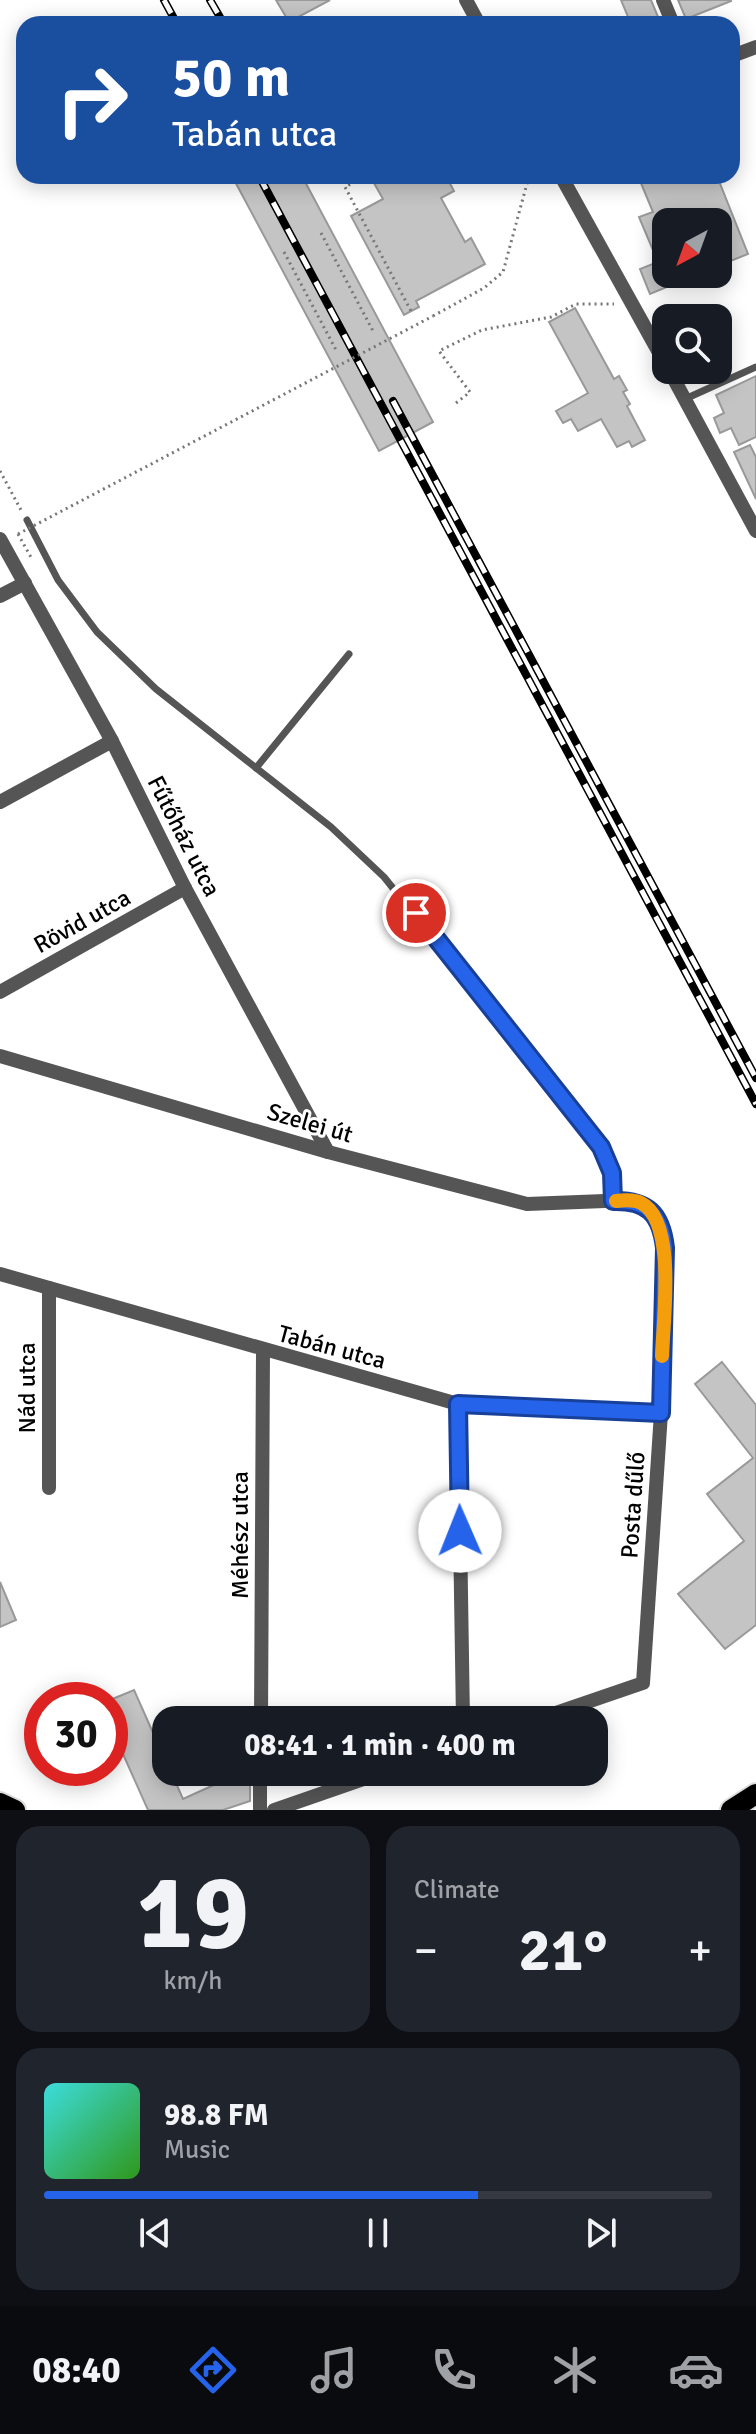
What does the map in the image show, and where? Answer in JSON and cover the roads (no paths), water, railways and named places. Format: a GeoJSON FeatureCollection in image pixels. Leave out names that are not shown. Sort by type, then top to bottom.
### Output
{"type":"FeatureCollection","features":[{"type":"Feature","properties":{"kind":"main road"},"geometry":{"type":"LineString","coordinates":[[731,1810],[756,1794]]}},
{"type":"Feature","properties":{"kind":"main road"},"geometry":{"type":"LineString","coordinates":[[0,1803],[15,1810]]}},
{"type":"Feature","properties":{"kind":"street"},"geometry":{"type":"LineString","coordinates":[[565,184],[652,340]]}},
{"type":"Feature","properties":{"kind":"street"},"geometry":{"type":"LineString","coordinates":[[677,384],[756,531]]}},
{"type":"Feature","properties":{"kind":"street","name":"Fűtőház utca"},"geometry":{"type":"LineString","coordinates":[[0,539],[112,741],[185,888],[328,1152]]}},
{"type":"Feature","properties":{"kind":"street"},"geometry":{"type":"LineString","coordinates":[[0,596],[25,583]]}},
{"type":"Feature","properties":{"kind":"street"},"geometry":{"type":"LineString","coordinates":[[0,802],[112,741]]}},
{"type":"Feature","properties":{"kind":"street","name":"Rövid utca"},"geometry":{"type":"LineString","coordinates":[[0,992],[185,888]]}},
{"type":"Feature","properties":{"kind":"street","name":"Szelei út"},"geometry":{"type":"LineString","coordinates":[[0,1056],[328,1152],[527,1204],[613,1201]]}},
{"type":"Feature","properties":{"kind":"street","name":"Posta dűlő"},"geometry":{"type":"LineString","coordinates":[[576,1706],[643,1683],[661,1413],[663,1235],[651,1212],[641,1203],[613,1201]]}},
{"type":"Feature","properties":{"kind":"street","name":"Tabán utca"},"geometry":{"type":"LineString","coordinates":[[0,1274],[458,1404],[661,1413]]}},
{"type":"Feature","properties":{"kind":"street","name":"Nád utca"},"geometry":{"type":"LineString","coordinates":[[49,1288],[49,1488]]}},
{"type":"Feature","properties":{"kind":"street","name":"Méhész utca"},"geometry":{"type":"LineString","coordinates":[[261,1706],[263,1351]]}},
{"type":"Feature","properties":{"kind":"street"},"geometry":{"type":"LineString","coordinates":[[458,1404],[463,1706]]}},
{"type":"Feature","properties":{"kind":"street"},"geometry":{"type":"LineString","coordinates":[[260,1786],[260,1810]]}},
{"type":"Feature","properties":{"kind":"street"},"geometry":{"type":"LineString","coordinates":[[274,1810],[343,1786]]}},
{"type":"Feature","properties":{"kind":"lane"},"geometry":{"type":"LineString","coordinates":[[685,399],[756,367]]}},
{"type":"Feature","properties":{"kind":"lane"},"geometry":{"type":"LineString","coordinates":[[27,520],[58,580],[111,648],[182,711],[349,842],[416,913],[601,1147],[612,1173],[613,1201]]}},
{"type":"Feature","properties":{"kind":"lane"},"geometry":{"type":"LineString","coordinates":[[256,768],[349,654]]}},
{"type":"Feature","properties":{"kind":"railway"},"geometry":{"type":"LineString","coordinates":[[164,0],[173,16]]}},
{"type":"Feature","properties":{"kind":"railway"},"geometry":{"type":"LineString","coordinates":[[210,0],[219,16]]}},
{"type":"Feature","properties":{"kind":"railway"},"geometry":{"type":"LineString","coordinates":[[263,184],[756,1104]]}},
{"type":"Feature","properties":{"kind":"railway"},"geometry":{"type":"LineString","coordinates":[[393,401],[756,1078]]}}]}
